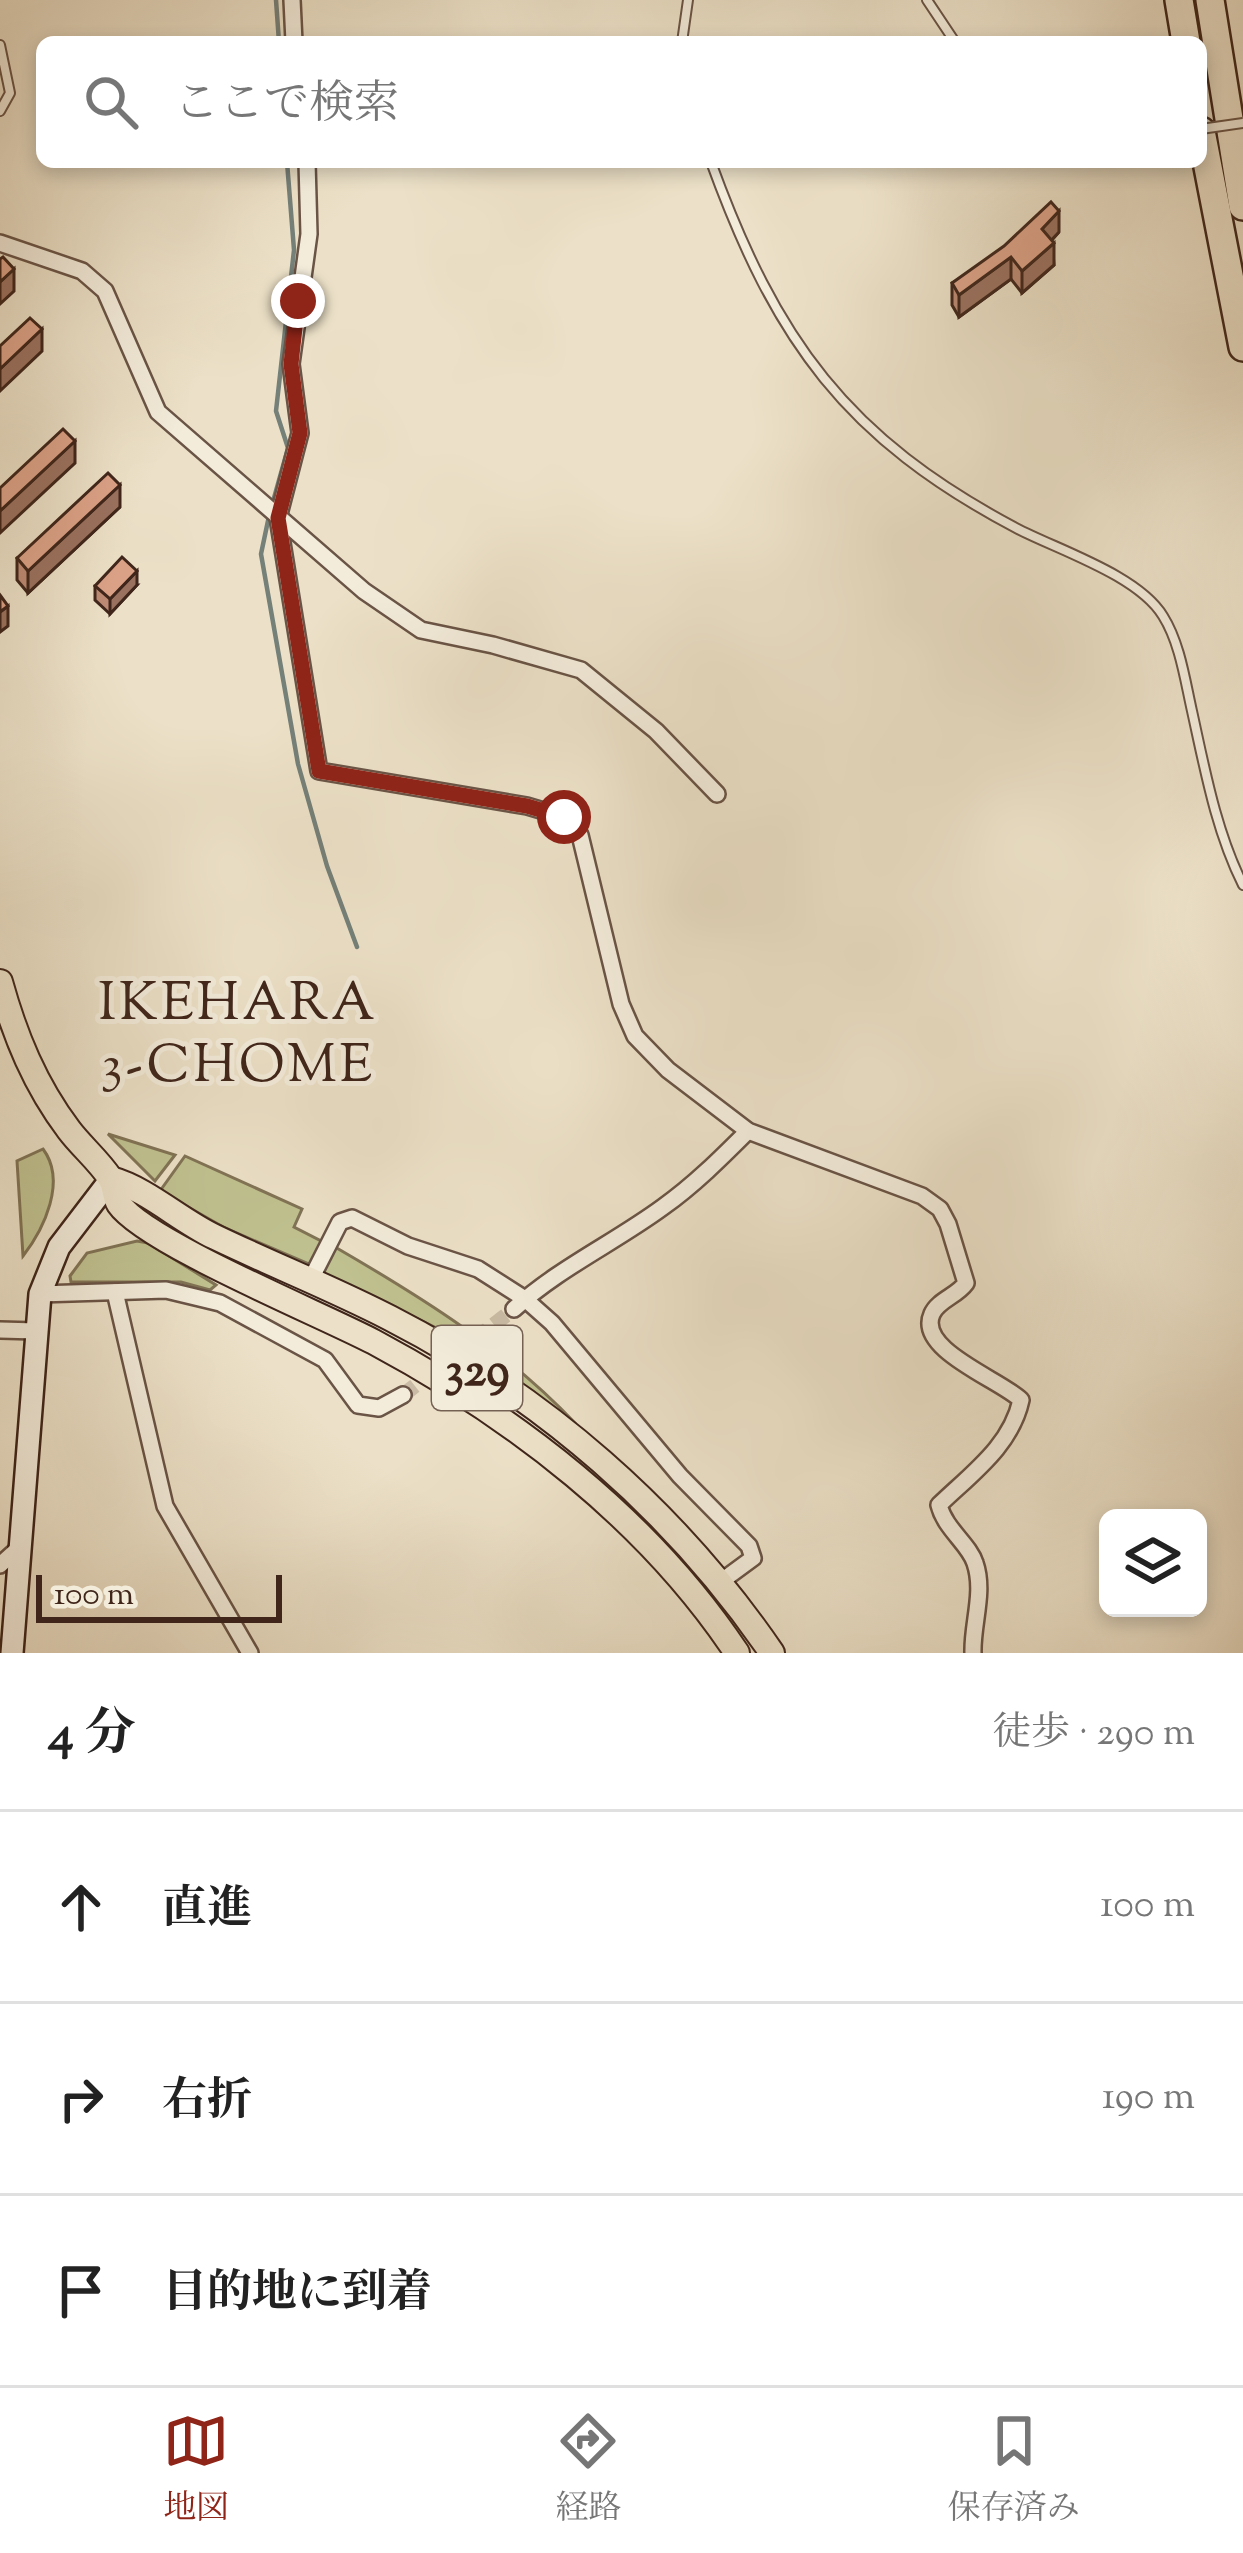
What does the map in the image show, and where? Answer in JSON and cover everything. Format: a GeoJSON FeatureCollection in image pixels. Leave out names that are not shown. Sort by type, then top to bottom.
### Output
{"type":"FeatureCollection","features":[{"type":"Feature","properties":{"kind":"highway"},"geometry":{"type":"LineString","coordinates":[[1179,0],[1185,36]]}},
{"type":"Feature","properties":{"kind":"highway"},"geometry":{"type":"LineString","coordinates":[[1210,0],[1243,206]]}},
{"type":"Feature","properties":{"kind":"highway"},"geometry":{"type":"LineString","coordinates":[[1207,161],[1243,347]]}},
{"type":"Feature","properties":{"kind":"highway","name":"329"},"geometry":{"type":"LineString","coordinates":[[0,982],[11,1021],[41,1088],[111,1180],[118,1203],[183,1248],[437,1377],[529,1439],[622,1517],[737,1653]]}},
{"type":"Feature","properties":{"kind":"highway","name":"329"},"geometry":{"type":"LineString","coordinates":[[111,1180],[133,1186],[211,1235],[311,1279],[452,1352],[515,1393],[660,1514],[772,1653]]}},
{"type":"Feature","properties":{"kind":"main road"},"geometry":{"type":"LineString","coordinates":[[12,1653],[40,1294],[59,1247],[111,1180]]}},
{"type":"Feature","properties":{"kind":"street"},"geometry":{"type":"LineString","coordinates":[[292,0],[294,36]]}},
{"type":"Feature","properties":{"kind":"street"},"geometry":{"type":"LineString","coordinates":[[307,168],[309,234],[291,364],[300,433],[278,517],[319,771],[527,806],[564,817],[580,835],[621,1004],[635,1036],[668,1070],[748,1130],[922,1196],[940,1209],[966,1283],[932,1312],[934,1337],[953,1358],[1008,1387],[1021,1400],[999,1446],[939,1505],[961,1546],[975,1561],[979,1602],[973,1653]]}},
{"type":"Feature","properties":{"kind":"street"},"geometry":{"type":"LineString","coordinates":[[0,243],[82,271],[105,291],[158,412],[364,591],[421,630],[581,670],[656,731],[718,794]]}},
{"type":"Feature","properties":{"kind":"street"},"geometry":{"type":"LineString","coordinates":[[520,1304],[560,1272],[661,1209],[748,1130]]}},
{"type":"Feature","properties":{"kind":"street"},"geometry":{"type":"LineString","coordinates":[[311,1279],[340,1222],[352,1218],[408,1246],[478,1269],[552,1323],[680,1476],[749,1546],[752,1558],[719,1582]]}},
{"type":"Feature","properties":{"kind":"street"},"geometry":{"type":"LineString","coordinates":[[220,1303],[230,1271]]}},
{"type":"Feature","properties":{"kind":"street"},"geometry":{"type":"LineString","coordinates":[[40,1294],[166,1290],[220,1303],[325,1360],[358,1405],[379,1408],[403,1395]]}},
{"type":"Feature","properties":{"kind":"street"},"geometry":{"type":"LineString","coordinates":[[115,1292],[165,1506],[250,1653]]}},
{"type":"Feature","properties":{"kind":"street"},"geometry":{"type":"LineString","coordinates":[[0,1330],[36,1331]]}},
{"type":"Feature","properties":{"kind":"street"},"geometry":{"type":"LineString","coordinates":[[0,1565],[20,1547]]}},
{"type":"Feature","properties":{"kind":"lane"},"geometry":{"type":"LineString","coordinates":[[683,36],[688,0]]}},
{"type":"Feature","properties":{"kind":"lane"},"geometry":{"type":"LineString","coordinates":[[927,0],[951,36]]}},
{"type":"Feature","properties":{"kind":"lane"},"geometry":{"type":"LineString","coordinates":[[0,45],[10,94],[0,111]]}},
{"type":"Feature","properties":{"kind":"lane"},"geometry":{"type":"LineString","coordinates":[[1207,129],[1243,123]]}},
{"type":"Feature","properties":{"kind":"lane"},"geometry":{"type":"LineString","coordinates":[[713,168],[731,217],[772,300],[813,368],[869,429],[944,488],[1124,581],[1162,614],[1183,670],[1217,820],[1243,885]]}},
{"type":"Feature","properties":{"kind":"green space"},"geometry":{"type":"Polygon","coordinates":[[[108,1134],[175,1155],[155,1181],[108,1134]]]}},
{"type":"Feature","properties":{"kind":"green space"},"geometry":{"type":"Polygon","coordinates":[[[43,1149],[50,1162],[53,1190],[45,1219],[23,1256],[17,1161],[43,1149]]]}},
{"type":"Feature","properties":{"kind":"green space"},"geometry":{"type":"Polygon","coordinates":[[[185,1156],[302,1209],[294,1227],[323,1242],[311,1265],[225,1228],[160,1191],[185,1156]]]}},
{"type":"Feature","properties":{"kind":"green space"},"geometry":{"type":"Polygon","coordinates":[[[137,1241],[148,1243],[216,1285],[210,1290],[181,1282],[71,1282],[70,1276],[87,1253],[137,1241]]]}},
{"type":"Feature","properties":{"kind":"green space"},"geometry":{"type":"Polygon","coordinates":[[[335,1247],[462,1326],[576,1424],[449,1334],[320,1272],[335,1247]]]}},
{"type":"Feature","properties":{"kind":"building"},"geometry":{"type":"Polygon","coordinates":[[[1051,202],[1059,211],[1042,229],[1054,243],[1022,271],[1011,257],[959,295],[952,283],[1004,246],[1051,202]]]}},
{"type":"Feature","properties":{"kind":"building"},"geometry":{"type":"Polygon","coordinates":[[[0,259],[14,269],[0,282],[0,259]]]}},
{"type":"Feature","properties":{"kind":"building"},"geometry":{"type":"Polygon","coordinates":[[[30,318],[42,329],[0,369],[0,346],[30,318]]]}},
{"type":"Feature","properties":{"kind":"building"},"geometry":{"type":"Polygon","coordinates":[[[63,429],[75,441],[0,511],[0,488],[63,429]]]}},
{"type":"Feature","properties":{"kind":"building"},"geometry":{"type":"Polygon","coordinates":[[[108,473],[120,485],[28,571],[17,558],[108,473]]]}},
{"type":"Feature","properties":{"kind":"building"},"geometry":{"type":"Polygon","coordinates":[[[122,557],[137,571],[110,599],[95,586],[122,557]]]}},
{"type":"Feature","properties":{"kind":"waterway"},"geometry":{"type":"LineString","coordinates":[[276,0],[279,36]]}},
{"type":"Feature","properties":{"kind":"waterway"},"geometry":{"type":"LineString","coordinates":[[272,505],[288,448],[276,411],[294,250],[287,168]]}},
{"type":"Feature","properties":{"kind":"waterway"},"geometry":{"type":"LineString","coordinates":[[269,516],[261,554],[298,764],[327,866],[357,947]]}},
{"type":"Feature","properties":{"kind":"tunnel"},"geometry":{"type":"LineString","coordinates":[[403,1395],[514,1309]]}},
{"type":"Feature","properties":{"kind":"district","name":"IKEHARA 3-CHOME"},"geometry":{"type":"Point","coordinates":[238,1031]}},
{"type":"Feature","properties":{"kind":"route"},"geometry":{"type":"LineString","coordinates":[[298,301],[291,364],[300,433],[278,518],[319,771],[527,806],[564,817]]}}]}
